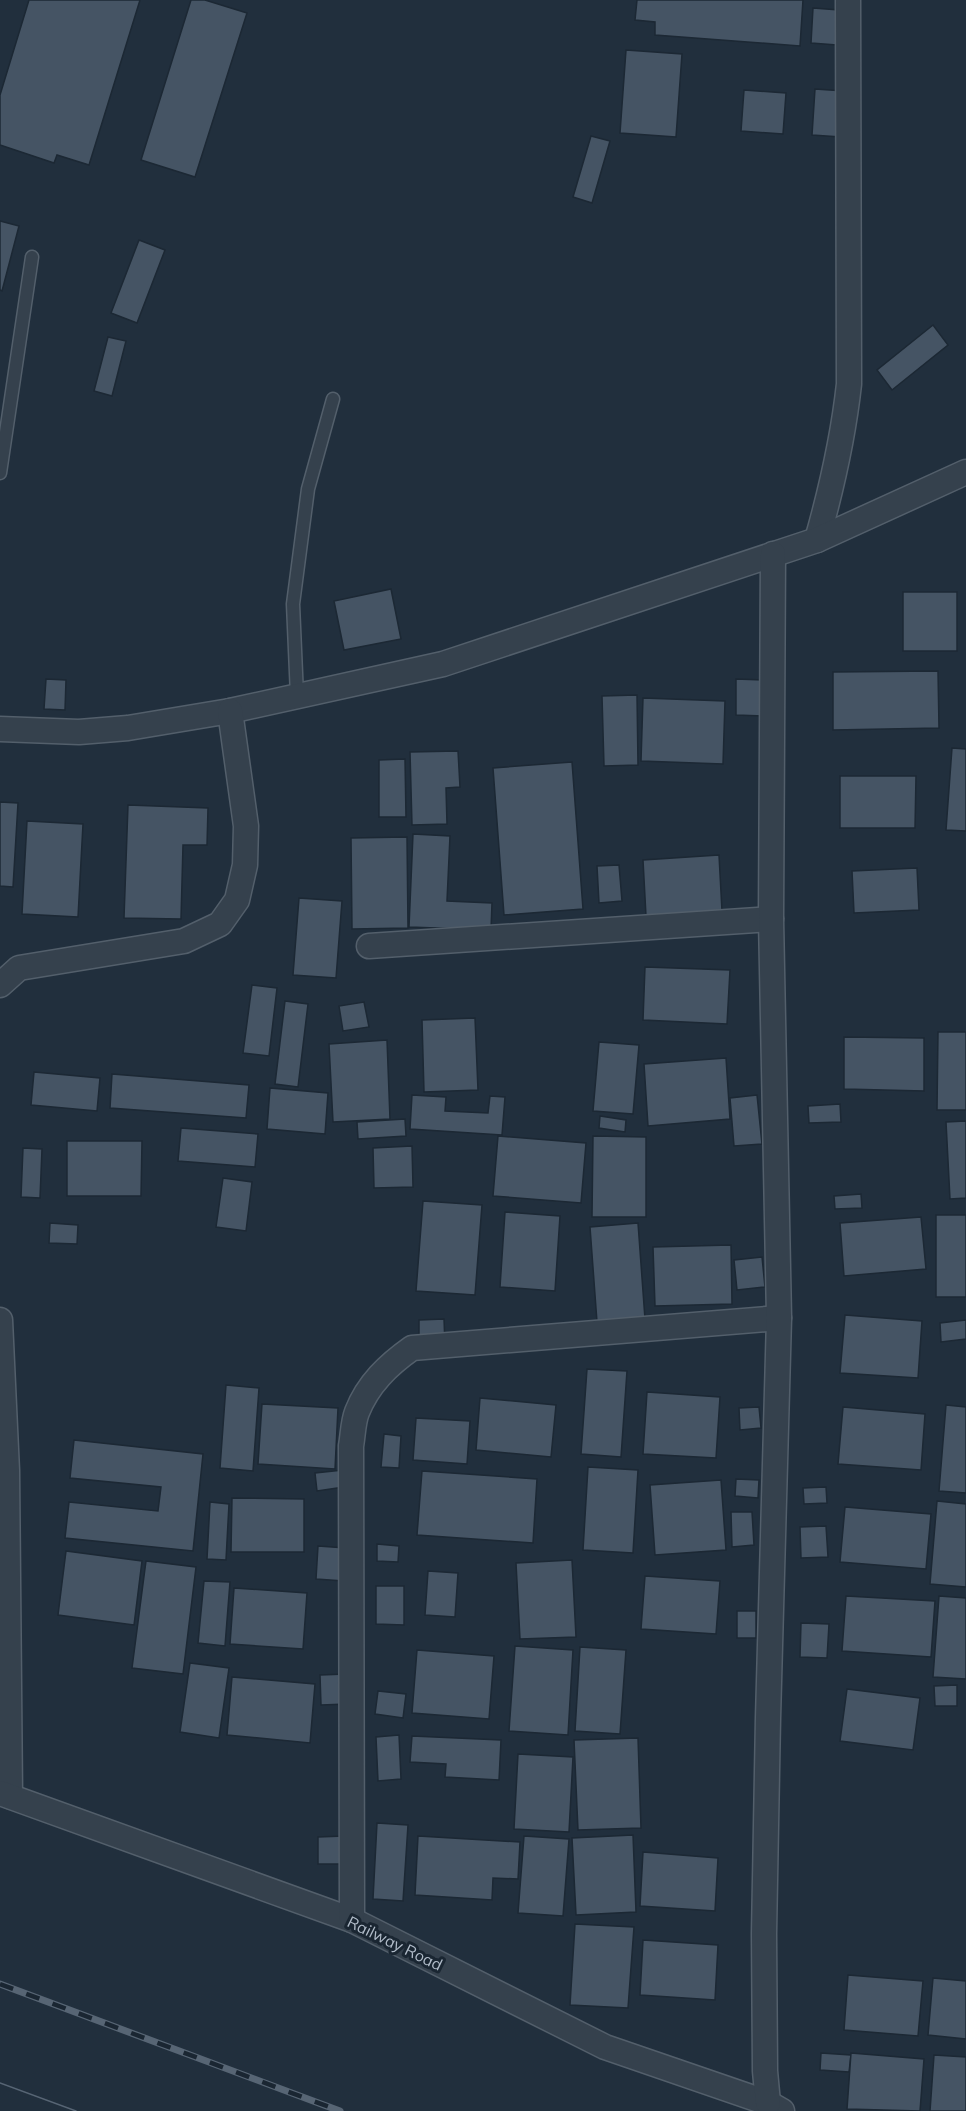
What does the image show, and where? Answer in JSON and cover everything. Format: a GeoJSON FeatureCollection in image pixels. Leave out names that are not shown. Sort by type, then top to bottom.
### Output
{"type":"FeatureCollection","features":[{"type":"Feature","properties":{"kind":"street"},"geometry":{"type":"LineString","coordinates":[[817,540],[835,476],[844,431],[849,384],[848,0]]}},
{"type":"Feature","properties":{"kind":"street"},"geometry":{"type":"LineString","coordinates":[[0,729],[79,732],[128,728],[230,711],[443,664],[817,540],[966,472]]}},
{"type":"Feature","properties":{"kind":"street"},"geometry":{"type":"LineString","coordinates":[[774,554],[771,919],[779,1318],[768,1718],[764,2034],[775,2107]]}},
{"type":"Feature","properties":{"kind":"street"},"geometry":{"type":"LineString","coordinates":[[0,985],[4,979],[19,968],[184,941],[220,924],[237,900],[245,865],[246,826],[230,711]]}},
{"type":"Feature","properties":{"kind":"street"},"geometry":{"type":"LineString","coordinates":[[369,946],[771,919]]}},
{"type":"Feature","properties":{"kind":"street"},"geometry":{"type":"LineString","coordinates":[[352,1920],[351,1446],[356,1414],[372,1383],[393,1362],[412,1348],[779,1318]]}},
{"type":"Feature","properties":{"kind":"street"},"geometry":{"type":"LineString","coordinates":[[0,1320],[7,1471],[5,1795]]}},
{"type":"Feature","properties":{"kind":"street","name":"Railway Road"},"geometry":{"type":"LineString","coordinates":[[5,1795],[352,1920],[605,2047],[775,2107]]}},
{"type":"Feature","properties":{"kind":"lane"},"geometry":{"type":"LineString","coordinates":[[0,473],[32,257]]}},
{"type":"Feature","properties":{"kind":"lane"},"geometry":{"type":"LineString","coordinates":[[297,696],[293,604],[308,489],[333,399]]}},
{"type":"Feature","properties":{"kind":"building"},"geometry":{"type":"Polygon","coordinates":[[[29,0],[140,0],[89,165],[57,155],[54,163],[0,145],[0,95],[29,0]]]}},
{"type":"Feature","properties":{"kind":"building"},"geometry":{"type":"Polygon","coordinates":[[[191,0],[205,0],[247,13],[195,177],[141,160],[191,0]]]}},
{"type":"Feature","properties":{"kind":"building"},"geometry":{"type":"Polygon","coordinates":[[[637,0],[803,0],[800,46],[655,35],[655,22],[635,20],[637,0]]]}},
{"type":"Feature","properties":{"kind":"building"},"geometry":{"type":"Polygon","coordinates":[[[813,8],[839,10],[837,45],[811,43],[813,8]]]}},
{"type":"Feature","properties":{"kind":"building"},"geometry":{"type":"Polygon","coordinates":[[[626,50],[682,54],[676,137],[620,133],[626,50]]]}},
{"type":"Feature","properties":{"kind":"building"},"geometry":{"type":"Polygon","coordinates":[[[815,89],[844,91],[841,137],[812,135],[815,89]]]}},
{"type":"Feature","properties":{"kind":"building"},"geometry":{"type":"Polygon","coordinates":[[[744,90],[786,93],[783,134],[741,131],[744,90]]]}},
{"type":"Feature","properties":{"kind":"building"},"geometry":{"type":"Polygon","coordinates":[[[591,136],[610,141],[592,203],[573,197],[591,136]]]}},
{"type":"Feature","properties":{"kind":"building"},"geometry":{"type":"Polygon","coordinates":[[[0,221],[19,226],[2,291],[0,290],[0,221]]]}},
{"type":"Feature","properties":{"kind":"building"},"geometry":{"type":"Polygon","coordinates":[[[139,240],[165,250],[137,323],[111,313],[139,240]]]}},
{"type":"Feature","properties":{"kind":"building"},"geometry":{"type":"Polygon","coordinates":[[[933,325],[948,345],[892,390],[877,370],[933,325]]]}},
{"type":"Feature","properties":{"kind":"building"},"geometry":{"type":"Polygon","coordinates":[[[108,337],[126,341],[112,396],[94,391],[108,337]]]}},
{"type":"Feature","properties":{"kind":"building"},"geometry":{"type":"Polygon","coordinates":[[[391,589],[401,639],[344,650],[334,601],[391,589]]]}},
{"type":"Feature","properties":{"kind":"building"},"geometry":{"type":"Polygon","coordinates":[[[903,592],[957,592],[957,651],[903,651],[903,592]]]}},
{"type":"Feature","properties":{"kind":"building"},"geometry":{"type":"Polygon","coordinates":[[[938,671],[939,728],[833,730],[833,672],[938,671]]]}},
{"type":"Feature","properties":{"kind":"building"},"geometry":{"type":"Polygon","coordinates":[[[46,679],[66,680],[65,710],[44,709],[46,679]]]}},
{"type":"Feature","properties":{"kind":"building"},"geometry":{"type":"Polygon","coordinates":[[[736,679],[763,680],[763,716],[736,715],[736,679]]]}},
{"type":"Feature","properties":{"kind":"building"},"geometry":{"type":"Polygon","coordinates":[[[637,695],[638,765],[604,766],[602,696],[637,695]]]}},
{"type":"Feature","properties":{"kind":"building"},"geometry":{"type":"Polygon","coordinates":[[[643,698],[725,701],[723,764],[641,761],[643,698]]]}},
{"type":"Feature","properties":{"kind":"building"},"geometry":{"type":"Polygon","coordinates":[[[952,748],[966,749],[966,831],[946,830],[952,748]]]}},
{"type":"Feature","properties":{"kind":"building"},"geometry":{"type":"Polygon","coordinates":[[[458,751],[460,787],[446,788],[447,824],[412,825],[410,752],[458,751]]]}},
{"type":"Feature","properties":{"kind":"building"},"geometry":{"type":"Polygon","coordinates":[[[405,759],[406,817],[379,817],[379,760],[405,759]]]}},
{"type":"Feature","properties":{"kind":"building"},"geometry":{"type":"Polygon","coordinates":[[[572,762],[583,909],[504,915],[493,768],[572,762]]]}},
{"type":"Feature","properties":{"kind":"building"},"geometry":{"type":"Polygon","coordinates":[[[840,776],[916,776],[915,828],[840,828],[840,776]]]}},
{"type":"Feature","properties":{"kind":"building"},"geometry":{"type":"Polygon","coordinates":[[[0,802],[18,803],[13,887],[0,886],[0,802]]]}},
{"type":"Feature","properties":{"kind":"building"},"geometry":{"type":"Polygon","coordinates":[[[128,805],[208,808],[207,845],[183,845],[181,919],[124,918],[128,805]]]}},
{"type":"Feature","properties":{"kind":"building"},"geometry":{"type":"Polygon","coordinates":[[[27,821],[83,824],[78,917],[22,914],[27,821]]]}},
{"type":"Feature","properties":{"kind":"building"},"geometry":{"type":"Polygon","coordinates":[[[413,834],[450,836],[447,901],[492,903],[491,930],[409,927],[413,834]]]}},
{"type":"Feature","properties":{"kind":"building"},"geometry":{"type":"Polygon","coordinates":[[[407,837],[408,928],[352,929],[351,838],[407,837]]]}},
{"type":"Feature","properties":{"kind":"building"},"geometry":{"type":"Polygon","coordinates":[[[719,855],[722,911],[646,916],[643,860],[719,855]]]}},
{"type":"Feature","properties":{"kind":"building"},"geometry":{"type":"Polygon","coordinates":[[[619,865],[622,901],[599,903],[597,866],[619,865]]]}},
{"type":"Feature","properties":{"kind":"building"},"geometry":{"type":"Polygon","coordinates":[[[917,868],[919,910],[854,913],[852,871],[917,868]]]}},
{"type":"Feature","properties":{"kind":"building"},"geometry":{"type":"Polygon","coordinates":[[[299,898],[342,901],[336,978],[293,975],[299,898]]]}},
{"type":"Feature","properties":{"kind":"building"},"geometry":{"type":"Polygon","coordinates":[[[645,967],[730,970],[727,1024],[643,1020],[645,967]]]}},
{"type":"Feature","properties":{"kind":"building"},"geometry":{"type":"Polygon","coordinates":[[[252,985],[277,988],[269,1056],[243,1053],[252,985]]]}},
{"type":"Feature","properties":{"kind":"building"},"geometry":{"type":"Polygon","coordinates":[[[285,1001],[308,1004],[298,1087],[275,1084],[285,1001]]]}},
{"type":"Feature","properties":{"kind":"building"},"geometry":{"type":"Polygon","coordinates":[[[364,1002],[369,1027],[343,1031],[339,1006],[364,1002]]]}},
{"type":"Feature","properties":{"kind":"building"},"geometry":{"type":"Polygon","coordinates":[[[475,1018],[478,1090],[424,1092],[422,1020],[475,1018]]]}},
{"type":"Feature","properties":{"kind":"building"},"geometry":{"type":"Polygon","coordinates":[[[938,1032],[966,1032],[966,1110],[937,1110],[938,1032]]]}},
{"type":"Feature","properties":{"kind":"building"},"geometry":{"type":"Polygon","coordinates":[[[844,1037],[924,1038],[924,1091],[844,1089],[844,1037]]]}},
{"type":"Feature","properties":{"kind":"building"},"geometry":{"type":"Polygon","coordinates":[[[387,1040],[390,1119],[333,1122],[329,1044],[387,1040]]]}},
{"type":"Feature","properties":{"kind":"building"},"geometry":{"type":"Polygon","coordinates":[[[599,1042],[639,1045],[633,1114],[593,1111],[599,1042]]]}},
{"type":"Feature","properties":{"kind":"building"},"geometry":{"type":"Polygon","coordinates":[[[726,1058],[730,1119],[648,1126],[644,1064],[726,1058]]]}},
{"type":"Feature","properties":{"kind":"building"},"geometry":{"type":"Polygon","coordinates":[[[34,1072],[100,1078],[97,1111],[31,1105],[34,1072]]]}},
{"type":"Feature","properties":{"kind":"building"},"geometry":{"type":"Polygon","coordinates":[[[112,1074],[249,1085],[246,1118],[110,1108],[112,1074]]]}},
{"type":"Feature","properties":{"kind":"building"},"geometry":{"type":"Polygon","coordinates":[[[270,1088],[328,1093],[325,1134],[267,1129],[270,1088]]]}},
{"type":"Feature","properties":{"kind":"building"},"geometry":{"type":"Polygon","coordinates":[[[412,1095],[446,1097],[445,1111],[488,1113],[490,1096],[505,1097],[502,1135],[410,1129],[412,1095]]]}},
{"type":"Feature","properties":{"kind":"building"},"geometry":{"type":"Polygon","coordinates":[[[757,1095],[762,1144],[734,1146],[730,1098],[757,1095]]]}},
{"type":"Feature","properties":{"kind":"building"},"geometry":{"type":"Polygon","coordinates":[[[840,1104],[841,1122],[809,1123],[808,1106],[840,1104]]]}},
{"type":"Feature","properties":{"kind":"building"},"geometry":{"type":"Polygon","coordinates":[[[600,1116],[626,1120],[625,1132],[599,1128],[600,1116]]]}},
{"type":"Feature","properties":{"kind":"building"},"geometry":{"type":"Polygon","coordinates":[[[405,1119],[406,1136],[358,1139],[357,1122],[405,1119]]]}},
{"type":"Feature","properties":{"kind":"building"},"geometry":{"type":"Polygon","coordinates":[[[966,1121],[966,1198],[950,1199],[946,1122],[966,1121]]]}},
{"type":"Feature","properties":{"kind":"building"},"geometry":{"type":"Polygon","coordinates":[[[181,1128],[258,1134],[255,1167],[178,1161],[181,1128]]]}},
{"type":"Feature","properties":{"kind":"building"},"geometry":{"type":"Polygon","coordinates":[[[498,1136],[586,1143],[581,1203],[493,1196],[498,1136]]]}},
{"type":"Feature","properties":{"kind":"building"},"geometry":{"type":"Polygon","coordinates":[[[593,1136],[646,1137],[646,1217],[592,1217],[593,1136]]]}},
{"type":"Feature","properties":{"kind":"building"},"geometry":{"type":"Polygon","coordinates":[[[67,1141],[142,1141],[141,1196],[67,1196],[67,1141]]]}},
{"type":"Feature","properties":{"kind":"building"},"geometry":{"type":"Polygon","coordinates":[[[412,1146],[413,1187],[374,1188],[373,1148],[412,1146]]]}},
{"type":"Feature","properties":{"kind":"building"},"geometry":{"type":"Polygon","coordinates":[[[23,1148],[42,1149],[40,1198],[21,1197],[23,1148]]]}},
{"type":"Feature","properties":{"kind":"building"},"geometry":{"type":"Polygon","coordinates":[[[223,1178],[252,1182],[246,1231],[216,1227],[223,1178]]]}},
{"type":"Feature","properties":{"kind":"building"},"geometry":{"type":"Polygon","coordinates":[[[861,1194],[862,1208],[835,1209],[834,1196],[861,1194]]]}},
{"type":"Feature","properties":{"kind":"building"},"geometry":{"type":"Polygon","coordinates":[[[423,1201],[482,1205],[475,1295],[416,1291],[423,1201]]]}},
{"type":"Feature","properties":{"kind":"building"},"geometry":{"type":"Polygon","coordinates":[[[505,1212],[560,1216],[555,1291],[500,1287],[505,1212]]]}},
{"type":"Feature","properties":{"kind":"building"},"geometry":{"type":"Polygon","coordinates":[[[936,1215],[966,1215],[966,1297],[936,1297],[936,1215]]]}},
{"type":"Feature","properties":{"kind":"building"},"geometry":{"type":"Polygon","coordinates":[[[921,1217],[926,1269],[844,1276],[840,1223],[921,1217]]]}},
{"type":"Feature","properties":{"kind":"building"},"geometry":{"type":"Polygon","coordinates":[[[50,1223],[78,1225],[77,1244],[49,1243],[50,1223]]]}},
{"type":"Feature","properties":{"kind":"building"},"geometry":{"type":"Polygon","coordinates":[[[638,1223],[645,1319],[597,1322],[590,1227],[638,1223]]]}},
{"type":"Feature","properties":{"kind":"building"},"geometry":{"type":"Polygon","coordinates":[[[731,1245],[732,1304],[655,1306],[653,1247],[731,1245]]]}},
{"type":"Feature","properties":{"kind":"building"},"geometry":{"type":"Polygon","coordinates":[[[762,1257],[765,1287],[737,1290],[734,1260],[762,1257]]]}},
{"type":"Feature","properties":{"kind":"building"},"geometry":{"type":"Polygon","coordinates":[[[845,1315],[922,1321],[918,1378],[840,1373],[845,1315]]]}},
{"type":"Feature","properties":{"kind":"building"},"geometry":{"type":"Polygon","coordinates":[[[444,1319],[445,1345],[419,1345],[419,1320],[444,1319]]]}},
{"type":"Feature","properties":{"kind":"building"},"geometry":{"type":"Polygon","coordinates":[[[966,1320],[966,1339],[941,1342],[940,1323],[966,1320]]]}},
{"type":"Feature","properties":{"kind":"building"},"geometry":{"type":"Polygon","coordinates":[[[587,1369],[627,1371],[621,1457],[581,1454],[587,1369]]]}},
{"type":"Feature","properties":{"kind":"building"},"geometry":{"type":"Polygon","coordinates":[[[226,1385],[259,1388],[253,1471],[220,1468],[226,1385]]]}},
{"type":"Feature","properties":{"kind":"building"},"geometry":{"type":"Polygon","coordinates":[[[647,1392],[720,1397],[716,1458],[643,1454],[647,1392]]]}},
{"type":"Feature","properties":{"kind":"building"},"geometry":{"type":"Polygon","coordinates":[[[480,1398],[556,1405],[551,1457],[476,1450],[480,1398]]]}},
{"type":"Feature","properties":{"kind":"building"},"geometry":{"type":"Polygon","coordinates":[[[262,1404],[338,1408],[335,1469],[258,1464],[262,1404]]]}},
{"type":"Feature","properties":{"kind":"building"},"geometry":{"type":"Polygon","coordinates":[[[946,1405],[966,1407],[966,1493],[939,1491],[946,1405]]]}},
{"type":"Feature","properties":{"kind":"building"},"geometry":{"type":"Polygon","coordinates":[[[759,1407],[761,1428],[740,1430],[739,1408],[759,1407]]]}},
{"type":"Feature","properties":{"kind":"building"},"geometry":{"type":"Polygon","coordinates":[[[843,1407],[925,1414],[921,1470],[838,1464],[843,1407]]]}},
{"type":"Feature","properties":{"kind":"building"},"geometry":{"type":"Polygon","coordinates":[[[416,1418],[470,1421],[467,1464],[413,1460],[416,1418]]]}},
{"type":"Feature","properties":{"kind":"building"},"geometry":{"type":"Polygon","coordinates":[[[384,1434],[401,1436],[399,1468],[381,1467],[384,1434]]]}},
{"type":"Feature","properties":{"kind":"building"},"geometry":{"type":"Polygon","coordinates":[[[74,1440],[203,1454],[193,1551],[65,1538],[69,1502],[158,1511],[161,1487],[70,1478],[74,1440]]]}},
{"type":"Feature","properties":{"kind":"building"},"geometry":{"type":"Polygon","coordinates":[[[588,1467],[638,1470],[633,1553],[583,1550],[588,1467]]]}},
{"type":"Feature","properties":{"kind":"building"},"geometry":{"type":"Polygon","coordinates":[[[343,1470],[344,1487],[317,1491],[315,1473],[343,1470]]]}},
{"type":"Feature","properties":{"kind":"building"},"geometry":{"type":"Polygon","coordinates":[[[422,1471],[537,1479],[533,1543],[417,1535],[422,1471]]]}},
{"type":"Feature","properties":{"kind":"building"},"geometry":{"type":"Polygon","coordinates":[[[736,1479],[759,1480],[758,1498],[735,1496],[736,1479]]]}},
{"type":"Feature","properties":{"kind":"building"},"geometry":{"type":"Polygon","coordinates":[[[721,1480],[726,1550],[655,1555],[650,1485],[721,1480]]]}},
{"type":"Feature","properties":{"kind":"building"},"geometry":{"type":"Polygon","coordinates":[[[826,1487],[827,1503],[804,1504],[803,1488],[826,1487]]]}},
{"type":"Feature","properties":{"kind":"building"},"geometry":{"type":"Polygon","coordinates":[[[232,1498],[304,1499],[304,1552],[231,1552],[232,1498]]]}},
{"type":"Feature","properties":{"kind":"building"},"geometry":{"type":"Polygon","coordinates":[[[937,1501],[966,1504],[966,1587],[930,1584],[937,1501]]]}},
{"type":"Feature","properties":{"kind":"building"},"geometry":{"type":"Polygon","coordinates":[[[210,1502],[229,1504],[226,1560],[207,1559],[210,1502]]]}},
{"type":"Feature","properties":{"kind":"building"},"geometry":{"type":"Polygon","coordinates":[[[845,1507],[931,1514],[926,1569],[840,1562],[845,1507]]]}},
{"type":"Feature","properties":{"kind":"building"},"geometry":{"type":"Polygon","coordinates":[[[731,1512],[752,1512],[754,1545],[732,1547],[731,1512]]]}},
{"type":"Feature","properties":{"kind":"building"},"geometry":{"type":"Polygon","coordinates":[[[826,1526],[828,1557],[801,1558],[800,1527],[826,1526]]]}},
{"type":"Feature","properties":{"kind":"building"},"geometry":{"type":"Polygon","coordinates":[[[377,1544],[399,1546],[398,1562],[377,1561],[377,1544]]]}},
{"type":"Feature","properties":{"kind":"building"},"geometry":{"type":"Polygon","coordinates":[[[318,1546],[346,1548],[344,1581],[316,1579],[318,1546]]]}},
{"type":"Feature","properties":{"kind":"building"},"geometry":{"type":"Polygon","coordinates":[[[66,1551],[142,1561],[134,1625],[58,1615],[66,1551]]]}},
{"type":"Feature","properties":{"kind":"building"},"geometry":{"type":"Polygon","coordinates":[[[572,1560],[576,1637],[520,1639],[516,1563],[572,1560]]]}},
{"type":"Feature","properties":{"kind":"building"},"geometry":{"type":"Polygon","coordinates":[[[146,1561],[196,1567],[183,1674],[132,1668],[146,1561]]]}},
{"type":"Feature","properties":{"kind":"building"},"geometry":{"type":"Polygon","coordinates":[[[428,1571],[458,1573],[455,1617],[425,1615],[428,1571]]]}},
{"type":"Feature","properties":{"kind":"building"},"geometry":{"type":"Polygon","coordinates":[[[645,1576],[720,1581],[716,1634],[641,1629],[645,1576]]]}},
{"type":"Feature","properties":{"kind":"building"},"geometry":{"type":"Polygon","coordinates":[[[204,1581],[230,1582],[225,1646],[198,1643],[204,1581]]]}},
{"type":"Feature","properties":{"kind":"building"},"geometry":{"type":"Polygon","coordinates":[[[376,1586],[404,1586],[404,1625],[376,1624],[376,1586]]]}},
{"type":"Feature","properties":{"kind":"building"},"geometry":{"type":"Polygon","coordinates":[[[234,1588],[307,1593],[303,1649],[230,1644],[234,1588]]]}},
{"type":"Feature","properties":{"kind":"building"},"geometry":{"type":"Polygon","coordinates":[[[846,1596],[935,1601],[931,1657],[842,1651],[846,1596]]]}},
{"type":"Feature","properties":{"kind":"building"},"geometry":{"type":"Polygon","coordinates":[[[939,1596],[966,1598],[966,1679],[933,1677],[939,1596]]]}},
{"type":"Feature","properties":{"kind":"building"},"geometry":{"type":"Polygon","coordinates":[[[737,1611],[756,1611],[756,1638],[737,1638],[737,1611]]]}},
{"type":"Feature","properties":{"kind":"building"},"geometry":{"type":"Polygon","coordinates":[[[801,1623],[829,1624],[827,1658],[800,1657],[801,1623]]]}},
{"type":"Feature","properties":{"kind":"building"},"geometry":{"type":"Polygon","coordinates":[[[515,1646],[573,1650],[568,1735],[509,1731],[515,1646]]]}},
{"type":"Feature","properties":{"kind":"building"},"geometry":{"type":"Polygon","coordinates":[[[580,1647],[626,1650],[620,1734],[575,1731],[580,1647]]]}},
{"type":"Feature","properties":{"kind":"building"},"geometry":{"type":"Polygon","coordinates":[[[417,1650],[494,1656],[489,1719],[412,1713],[417,1650]]]}},
{"type":"Feature","properties":{"kind":"building"},"geometry":{"type":"Polygon","coordinates":[[[190,1663],[229,1668],[219,1738],[180,1732],[190,1663]]]}},
{"type":"Feature","properties":{"kind":"building"},"geometry":{"type":"Polygon","coordinates":[[[346,1674],[347,1704],[321,1705],[320,1675],[346,1674]]]}},
{"type":"Feature","properties":{"kind":"building"},"geometry":{"type":"Polygon","coordinates":[[[232,1677],[315,1684],[310,1743],[227,1735],[232,1677]]]}},
{"type":"Feature","properties":{"kind":"building"},"geometry":{"type":"Polygon","coordinates":[[[957,1685],[957,1706],[935,1706],[934,1686],[957,1685]]]}},
{"type":"Feature","properties":{"kind":"building"},"geometry":{"type":"Polygon","coordinates":[[[847,1689],[920,1698],[913,1750],[840,1741],[847,1689]]]}},
{"type":"Feature","properties":{"kind":"building"},"geometry":{"type":"Polygon","coordinates":[[[378,1691],[406,1694],[403,1718],[375,1714],[378,1691]]]}},
{"type":"Feature","properties":{"kind":"building"},"geometry":{"type":"Polygon","coordinates":[[[399,1735],[401,1779],[378,1781],[376,1737],[399,1735]]]}},
{"type":"Feature","properties":{"kind":"building"},"geometry":{"type":"Polygon","coordinates":[[[412,1736],[501,1740],[499,1780],[445,1777],[446,1764],[410,1762],[412,1736]]]}},
{"type":"Feature","properties":{"kind":"building"},"geometry":{"type":"Polygon","coordinates":[[[638,1738],[641,1828],[578,1830],[574,1740],[638,1738]]]}},
{"type":"Feature","properties":{"kind":"building"},"geometry":{"type":"Polygon","coordinates":[[[518,1754],[573,1757],[569,1832],[514,1829],[518,1754]]]}},
{"type":"Feature","properties":{"kind":"building"},"geometry":{"type":"Polygon","coordinates":[[[377,1823],[408,1825],[403,1901],[373,1899],[377,1823]]]}},
{"type":"Feature","properties":{"kind":"building"},"geometry":{"type":"Polygon","coordinates":[[[633,1835],[636,1912],[576,1915],[572,1838],[633,1835]]]}},
{"type":"Feature","properties":{"kind":"building"},"geometry":{"type":"Polygon","coordinates":[[[344,1836],[344,1864],[318,1864],[318,1837],[344,1836]]]}},
{"type":"Feature","properties":{"kind":"building"},"geometry":{"type":"Polygon","coordinates":[[[418,1836],[520,1842],[518,1879],[493,1878],[492,1900],[415,1895],[418,1836]]]}},
{"type":"Feature","properties":{"kind":"building"},"geometry":{"type":"Polygon","coordinates":[[[524,1836],[569,1839],[563,1916],[518,1913],[524,1836]]]}},
{"type":"Feature","properties":{"kind":"building"},"geometry":{"type":"Polygon","coordinates":[[[643,1852],[718,1858],[715,1911],[640,1906],[643,1852]]]}},
{"type":"Feature","properties":{"kind":"building"},"geometry":{"type":"Polygon","coordinates":[[[575,1924],[634,1927],[628,2008],[570,2005],[575,1924]]]}},
{"type":"Feature","properties":{"kind":"building"},"geometry":{"type":"Polygon","coordinates":[[[643,1940],[718,1945],[715,2000],[640,1995],[643,1940]]]}},
{"type":"Feature","properties":{"kind":"building"},"geometry":{"type":"Polygon","coordinates":[[[848,1975],[923,1981],[918,2036],[844,2030],[848,1975]]]}},
{"type":"Feature","properties":{"kind":"building"},"geometry":{"type":"Polygon","coordinates":[[[933,1978],[966,1981],[966,2039],[928,2035],[933,1978]]]}},
{"type":"Feature","properties":{"kind":"building"},"geometry":{"type":"Polygon","coordinates":[[[821,2053],[851,2055],[849,2072],[820,2070],[821,2053]]]}},
{"type":"Feature","properties":{"kind":"building"},"geometry":{"type":"Polygon","coordinates":[[[851,2053],[924,2059],[920,2111],[847,2109],[851,2053]]]}},
{"type":"Feature","properties":{"kind":"building"},"geometry":{"type":"Polygon","coordinates":[[[934,2055],[966,2057],[966,2111],[930,2111],[934,2055]]]}},
{"type":"Feature","properties":{"kind":"tram line"},"geometry":{"type":"LineString","coordinates":[[0,2083],[76,2111]]}},
{"type":"Feature","properties":{"kind":"railway"},"geometry":{"type":"LineString","coordinates":[[0,1984],[340,2111]]}}]}
